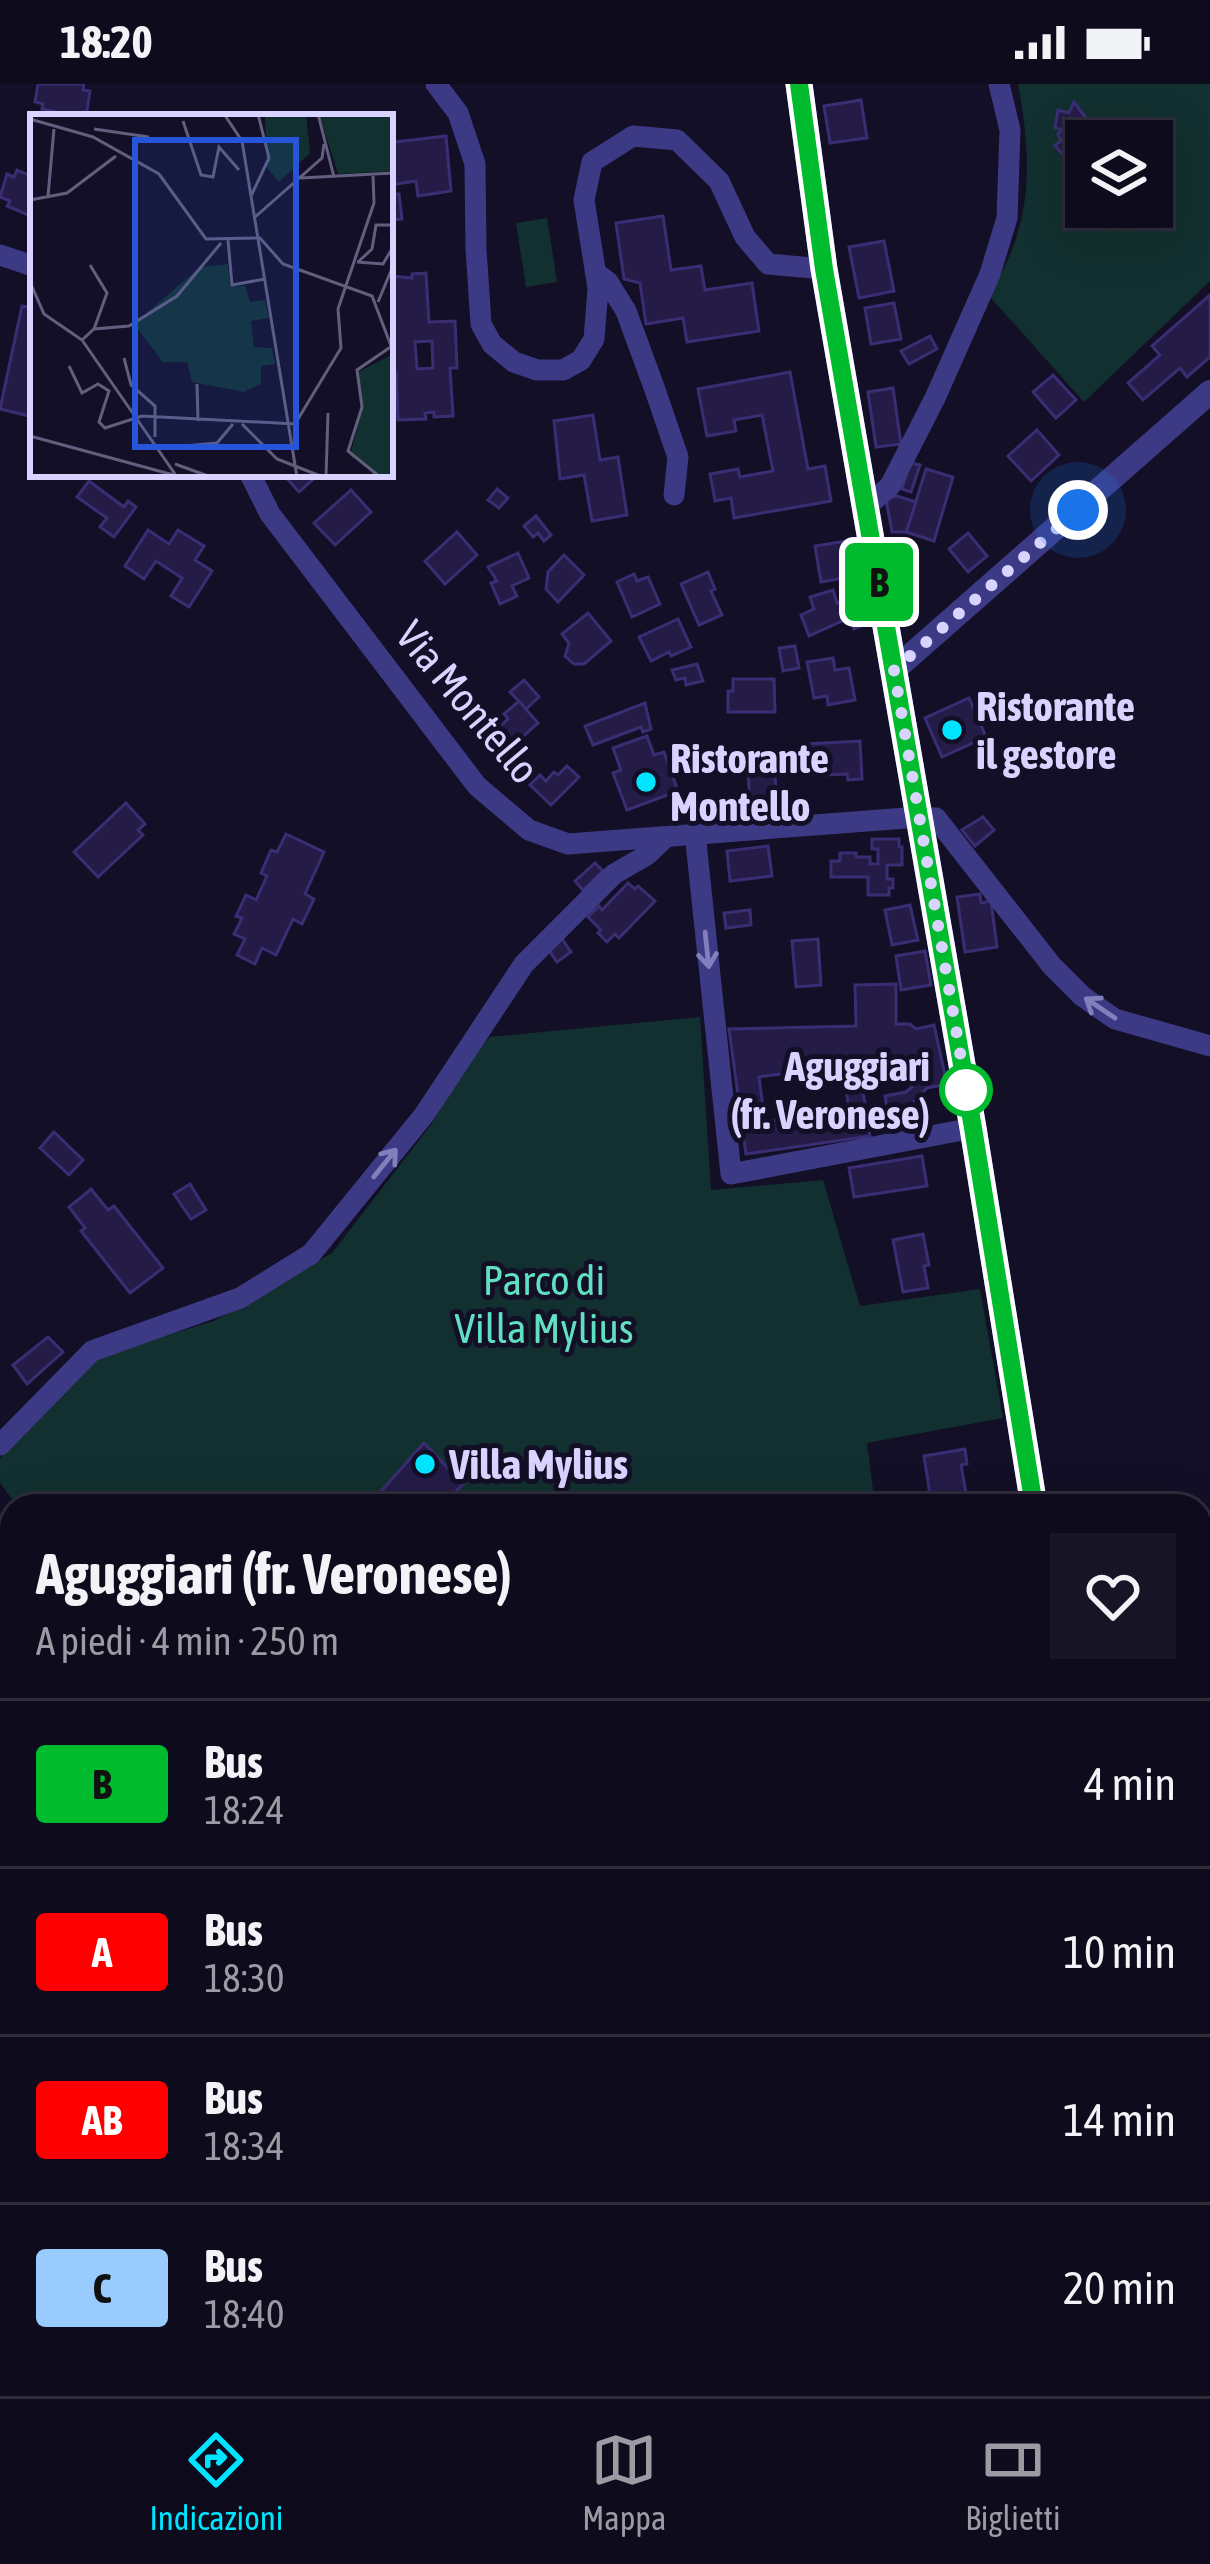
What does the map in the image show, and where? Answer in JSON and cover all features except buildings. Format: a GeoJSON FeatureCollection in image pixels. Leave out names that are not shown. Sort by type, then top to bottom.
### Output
{"type":"FeatureCollection","features":[{"type":"Feature","properties":{"kind":"main road"},"geometry":{"type":"LineString","coordinates":[[799,84],[824,269],[1032,1494]]}},
{"type":"Feature","properties":{"kind":"street"},"geometry":{"type":"LineString","coordinates":[[436,84],[458,113],[475,164],[482,324],[492,344],[514,362],[537,370],[563,370],[581,360],[594,339],[598,288],[584,200],[592,162],[633,136],[677,140],[719,181],[745,237],[768,264],[824,269]]}},
{"type":"Feature","properties":{"kind":"street"},"geometry":{"type":"LineString","coordinates":[[866,507],[890,486],[935,398],[996,256],[1007,218],[1010,130],[999,84]]}},
{"type":"Feature","properties":{"kind":"street"},"geometry":{"type":"LineString","coordinates":[[0,254],[30,265]]}},
{"type":"Feature","properties":{"kind":"street"},"geometry":{"type":"LineString","coordinates":[[596,273],[608,282],[626,311],[654,387],[677,457],[674,495]]}},
{"type":"Feature","properties":{"kind":"street"},"geometry":{"type":"LineString","coordinates":[[894,670],[1210,392]]}},
{"type":"Feature","properties":{"kind":"street","name":"Via Montello"},"geometry":{"type":"LineString","coordinates":[[252,477],[270,514],[477,786],[529,830],[568,844],[919,817]]}},
{"type":"Feature","properties":{"kind":"street"},"geometry":{"type":"LineString","coordinates":[[919,817],[936,818],[1052,966],[1082,996],[1115,1019],[1210,1046]]}},
{"type":"Feature","properties":{"kind":"street"},"geometry":{"type":"LineString","coordinates":[[695,833],[731,1174],[973,1128]]}},
{"type":"Feature","properties":{"kind":"street"},"geometry":{"type":"LineString","coordinates":[[0,1444],[92,1351],[240,1298],[311,1254],[424,1115],[524,964],[614,874],[647,855],[666,837]]}},
{"type":"Feature","properties":{"kind":"green space"},"geometry":{"type":"Polygon","coordinates":[[[1018,84],[1210,84],[1210,281],[1084,402],[990,297],[1020,224],[1026,144],[1018,84]]]}},
{"type":"Feature","properties":{"kind":"green space"},"geometry":{"type":"Polygon","coordinates":[[[547,218],[557,282],[526,287],[516,223],[547,218]]]}},
{"type":"Feature","properties":{"kind":"green space","name":"Parco di Villa Mylius"},"geometry":{"type":"Polygon","coordinates":[[[700,1017],[711,1190],[823,1180],[860,1306],[980,1289],[1003,1418],[867,1443],[873,1494],[8,1494],[0,1483],[0,1458],[67,1381],[108,1353],[214,1321],[332,1253],[433,1122],[470,1057],[490,1037],[700,1017]]]}},
{"type":"Feature","properties":{"kind":"bus line","name":"B"},"geometry":{"type":"LineString","coordinates":[[799,84],[824,269],[1032,1494]]}},
{"type":"Feature","properties":{"kind":"place","name":"Ristorante il gestore"},"geometry":{"type":"Point","coordinates":[952,730]}},
{"type":"Feature","properties":{"kind":"place","name":"Ristorante Montello"},"geometry":{"type":"Point","coordinates":[646,782]}},
{"type":"Feature","properties":{"kind":"place","name":"Aguggiari (fr. Veronese)"},"geometry":{"type":"Point","coordinates":[966,1090]}},
{"type":"Feature","properties":{"kind":"place","name":"Villa Mylius"},"geometry":{"type":"Point","coordinates":[425,1464]}},
{"type":"Feature","properties":{"kind":"route"},"geometry":{"type":"LineString","coordinates":[[966,1090],[894,670],[1078,510]]}}]}
